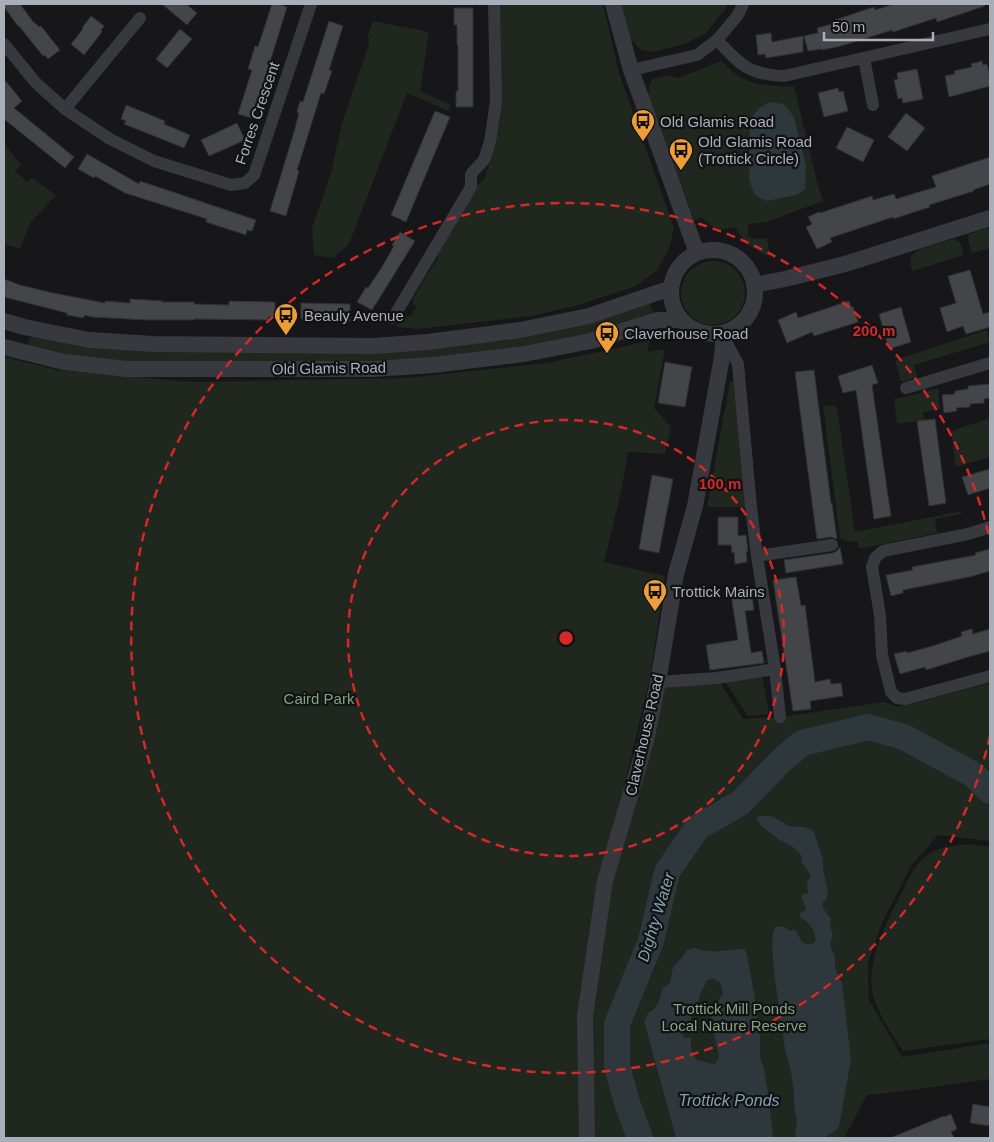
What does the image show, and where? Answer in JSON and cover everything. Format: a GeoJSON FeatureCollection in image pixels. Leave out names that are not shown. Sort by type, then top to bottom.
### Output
{"type":"FeatureCollection","features":[{"type":"Feature","properties":{"kind":"street","name":"Forres Crescent"},"geometry":{"type":"LineString","coordinates":[[4,44],[36,82],[65,109],[110,139],[154,161],[231,185],[245,183],[254,175],[310,4]]}},
{"type":"Feature","properties":{"kind":"street"},"geometry":{"type":"LineString","coordinates":[[393,318],[407,308],[471,187],[471,174],[484,160],[490,142],[496,101],[494,4]]}},
{"type":"Feature","properties":{"kind":"street"},"geometry":{"type":"LineString","coordinates":[[613,4],[631,70],[697,253]]}},
{"type":"Feature","properties":{"kind":"street"},"geometry":{"type":"LineString","coordinates":[[631,70],[697,55],[717,40],[738,15],[743,4]]}},
{"type":"Feature","properties":{"kind":"street"},"geometry":{"type":"LineString","coordinates":[[65,109],[140,18]]}},
{"type":"Feature","properties":{"kind":"street"},"geometry":{"type":"LineString","coordinates":[[717,40],[739,63],[753,72],[784,76],[990,30]]}},
{"type":"Feature","properties":{"kind":"street"},"geometry":{"type":"LineString","coordinates":[[864,58],[873,105]]}},
{"type":"Feature","properties":{"kind":"street"},"geometry":{"type":"LineString","coordinates":[[754,285],[845,264],[990,218]]}},
{"type":"Feature","properties":{"kind":"street"},"geometry":{"type":"LineString","coordinates":[[711,250],[726,252],[739,259],[749,270],[754,285],[754,300],[749,314],[741,324],[724,335],[700,332],[690,328],[680,320],[672,305],[671,288],[674,274],[684,261],[697,253],[711,250]]}},
{"type":"Feature","properties":{"kind":"street","name":"Old Glamis Road"},"geometry":{"type":"LineString","coordinates":[[4,321],[89,340],[154,344],[374,346],[428,342],[520,330],[589,316],[671,288]]}},
{"type":"Feature","properties":{"kind":"street","name":"Old Glamis Road"},"geometry":{"type":"LineString","coordinates":[[11,349],[64,362],[127,369],[374,369],[433,365],[524,354],[591,341],[658,320],[680,320]]}},
{"type":"Feature","properties":{"kind":"street"},"geometry":{"type":"LineString","coordinates":[[11,349],[24,327]]}},
{"type":"Feature","properties":{"kind":"street"},"geometry":{"type":"LineString","coordinates":[[724,335],[738,364],[750,508],[775,669],[780,717]]}},
{"type":"Feature","properties":{"kind":"street","name":"Claverhouse Road"},"geometry":{"type":"LineString","coordinates":[[587,1138],[585,1016],[605,882],[646,741],[676,574],[695,506],[722,357],[724,335]]}},
{"type":"Feature","properties":{"kind":"street"},"geometry":{"type":"LineString","coordinates":[[906,388],[990,363]]}},
{"type":"Feature","properties":{"kind":"street"},"geometry":{"type":"LineString","coordinates":[[990,527],[968,534],[883,551],[875,558],[872,567],[880,615],[882,655],[891,692],[897,698],[905,699],[990,676]]}},
{"type":"Feature","properties":{"kind":"street"},"geometry":{"type":"LineString","coordinates":[[757,556],[832,545]]}},
{"type":"Feature","properties":{"kind":"street"},"geometry":{"type":"LineString","coordinates":[[658,682],[717,678],[775,669]]}},
{"type":"Feature","properties":{"kind":"green space"},"geometry":{"type":"Polygon","coordinates":[[[500,4],[603,4],[619,73],[674,228],[669,249],[657,270],[636,286],[575,306],[531,316],[417,329],[396,327],[404,317],[411,316],[417,306],[413,304],[413,298],[438,257],[437,252],[476,186],[484,179],[496,143],[500,4]]]}},
{"type":"Feature","properties":{"kind":"green space"},"geometry":{"type":"Polygon","coordinates":[[[621,4],[728,4],[705,34],[684,44],[653,52],[641,50],[633,41],[630,41],[621,4]]]}},
{"type":"Feature","properties":{"kind":"green space"},"geometry":{"type":"Polygon","coordinates":[[[373,21],[429,32],[420,91],[451,105],[448,111],[407,93],[349,244],[333,258],[314,255],[312,228],[331,173],[342,123],[369,44],[368,35],[373,21]]]}},
{"type":"Feature","properties":{"kind":"green space"},"geometry":{"type":"Polygon","coordinates":[[[722,61],[729,69],[745,80],[763,85],[794,86],[823,201],[766,222],[748,224],[748,236],[755,239],[767,238],[770,257],[750,245],[735,227],[716,228],[701,217],[695,221],[646,95],[649,94],[649,86],[653,79],[668,75],[678,78],[722,61]]]}},
{"type":"Feature","properties":{"kind":"green space"},"geometry":{"type":"Polygon","coordinates":[[[4,143],[21,165],[15,171],[27,182],[32,178],[56,195],[30,223],[20,249],[4,244],[4,143]]]}},
{"type":"Feature","properties":{"kind":"green space"},"geometry":{"type":"Polygon","coordinates":[[[990,227],[990,248],[972,253],[968,240],[969,234],[990,227]]]}},
{"type":"Feature","properties":{"kind":"green space"},"geometry":{"type":"Polygon","coordinates":[[[954,239],[960,242],[964,255],[912,271],[911,260],[916,251],[954,239]]]}},
{"type":"Feature","properties":{"kind":"green space"},"geometry":{"type":"Polygon","coordinates":[[[713,261],[725,263],[736,270],[743,281],[745,293],[743,305],[736,316],[725,323],[713,325],[701,323],[690,316],[683,305],[681,293],[683,281],[690,270],[701,263],[713,261]]]}},
{"type":"Feature","properties":{"kind":"green space"},"geometry":{"type":"Polygon","coordinates":[[[650,303],[653,313],[590,334],[524,346],[403,361],[126,362],[65,355],[29,346],[28,340],[33,336],[89,348],[154,352],[375,353],[650,303]]]}},
{"type":"Feature","properties":{"kind":"green space"},"geometry":{"type":"Polygon","coordinates":[[[987,330],[990,342],[914,365],[917,377],[901,382],[895,360],[987,330]]]}},
{"type":"Feature","properties":{"kind":"green space","name":"Caird Park"},"geometry":{"type":"Polygon","coordinates":[[[649,341],[648,352],[665,349],[654,408],[671,427],[665,454],[628,452],[621,492],[604,562],[665,576],[650,678],[592,921],[580,1138],[4,1138],[4,357],[57,370],[192,382],[405,378],[547,363],[649,341]]]}},
{"type":"Feature","properties":{"kind":"green space"},"geometry":{"type":"Polygon","coordinates":[[[730,382],[735,382],[745,507],[707,507],[730,382]]]}},
{"type":"Feature","properties":{"kind":"green space"},"geometry":{"type":"Polygon","coordinates":[[[938,388],[940,409],[923,412],[924,420],[897,424],[894,399],[938,388]]]}},
{"type":"Feature","properties":{"kind":"green space"},"geometry":{"type":"Polygon","coordinates":[[[834,405],[837,409],[855,532],[962,511],[961,514],[935,519],[937,533],[859,549],[858,542],[846,541],[840,538],[823,406],[834,405]]]}},
{"type":"Feature","properties":{"kind":"green space"},"geometry":{"type":"Polygon","coordinates":[[[990,418],[990,457],[956,467],[951,431],[990,418]]]}},
{"type":"Feature","properties":{"kind":"green space"},"geometry":{"type":"Polygon","coordinates":[[[762,675],[769,714],[748,716],[724,680],[762,675]]]}},
{"type":"Feature","properties":{"kind":"green space","name":"Trottick Mill Ponds Local Nature Reserve"},"geometry":{"type":"Polygon","coordinates":[[[717,678],[743,719],[780,717],[884,702],[899,707],[990,683],[990,841],[938,835],[911,866],[882,923],[868,963],[869,1000],[902,1057],[990,1043],[990,1079],[867,1095],[844,1138],[587,1138],[585,1016],[605,881],[658,682],[717,678]]]}},
{"type":"Feature","properties":{"kind":"green space"},"geometry":{"type":"Polygon","coordinates":[[[969,844],[990,847],[990,1039],[903,1051],[885,1022],[872,990],[873,965],[880,938],[910,876],[919,863],[936,850],[969,844]]]}},
{"type":"Feature","properties":{"kind":"water"},"geometry":{"type":"Polygon","coordinates":[[[770,102],[784,104],[794,117],[806,166],[805,189],[797,195],[766,201],[755,195],[749,180],[750,119],[759,108],[770,102]]]}},
{"type":"Feature","properties":{"kind":"water","name":"Trottick Ponds"},"geometry":{"type":"Polygon","coordinates":[[[772,816],[789,826],[813,830],[823,859],[828,892],[826,900],[823,902],[823,908],[831,919],[830,924],[833,937],[830,941],[831,949],[835,955],[836,969],[842,983],[851,1059],[839,1127],[829,1135],[820,1138],[797,1138],[795,1132],[797,1123],[794,1092],[785,1049],[772,947],[773,932],[776,926],[784,927],[791,931],[794,929],[804,943],[810,944],[815,942],[812,928],[800,917],[800,913],[806,910],[801,898],[803,894],[808,893],[807,881],[811,876],[802,862],[802,856],[793,847],[781,841],[761,826],[756,817],[772,816]]]}},
{"type":"Feature","properties":{"kind":"water","name":"Trottick Ponds"},"geometry":{"type":"Polygon","coordinates":[[[695,948],[714,951],[745,949],[754,993],[760,1036],[760,1058],[764,1069],[769,1099],[773,1138],[676,1138],[644,1021],[648,1013],[658,1003],[663,988],[670,983],[673,967],[687,950],[695,948]],[[713,979],[707,980],[700,993],[698,1005],[693,1010],[690,1022],[684,1024],[681,1031],[685,1038],[691,1037],[691,1050],[697,1060],[712,1064],[715,1064],[719,1057],[711,1018],[713,1007],[723,993],[721,983],[713,979]]]}},
{"type":"Feature","properties":{"kind":"building"},"geometry":{"type":"Polygon","coordinates":[[[4,4],[20,4],[34,23],[39,27],[41,26],[60,50],[48,59],[45,55],[43,56],[18,26],[4,7],[4,4]]]}},
{"type":"Feature","properties":{"kind":"building"},"geometry":{"type":"Polygon","coordinates":[[[162,4],[186,4],[197,13],[187,25],[162,4]]]}},
{"type":"Feature","properties":{"kind":"building"},"geometry":{"type":"Polygon","coordinates":[[[272,4],[287,7],[262,88],[264,89],[261,100],[259,99],[252,118],[238,114],[252,70],[248,69],[255,46],[258,47],[272,4]]]}},
{"type":"Feature","properties":{"kind":"building"},"geometry":{"type":"Polygon","coordinates":[[[894,4],[984,4],[985,6],[937,22],[936,18],[841,46],[808,51],[804,36],[818,33],[817,28],[836,23],[835,20],[874,7],[875,10],[894,4]]]}},
{"type":"Feature","properties":{"kind":"building"},"geometry":{"type":"Polygon","coordinates":[[[454,8],[473,8],[473,107],[456,107],[458,45],[457,25],[454,25],[454,8]]]}},
{"type":"Feature","properties":{"kind":"building"},"geometry":{"type":"Polygon","coordinates":[[[91,16],[104,26],[101,30],[102,32],[84,55],[71,44],[91,16]]]}},
{"type":"Feature","properties":{"kind":"building"},"geometry":{"type":"Polygon","coordinates":[[[329,21],[343,26],[329,70],[332,71],[324,94],[321,93],[297,170],[299,171],[286,216],[270,211],[294,132],[300,101],[303,102],[329,21]]]}},
{"type":"Feature","properties":{"kind":"building"},"geometry":{"type":"Polygon","coordinates":[[[180,29],[192,39],[167,68],[156,59],[180,29]]]}},
{"type":"Feature","properties":{"kind":"building"},"geometry":{"type":"Polygon","coordinates":[[[771,33],[772,42],[803,36],[803,52],[766,58],[765,54],[758,55],[756,35],[771,33]]]}},
{"type":"Feature","properties":{"kind":"building"},"geometry":{"type":"Polygon","coordinates":[[[982,61],[983,65],[987,64],[990,86],[949,97],[945,76],[955,74],[954,71],[972,67],[971,64],[982,61]]]}},
{"type":"Feature","properties":{"kind":"building"},"geometry":{"type":"Polygon","coordinates":[[[917,69],[923,99],[903,103],[902,98],[898,99],[894,80],[898,79],[897,73],[917,69]]]}},
{"type":"Feature","properties":{"kind":"building"},"geometry":{"type":"Polygon","coordinates":[[[4,79],[22,101],[14,108],[74,157],[65,168],[4,119],[4,79]]]}},
{"type":"Feature","properties":{"kind":"building"},"geometry":{"type":"Polygon","coordinates":[[[838,88],[839,92],[843,91],[848,111],[824,117],[818,93],[838,88]]]}},
{"type":"Feature","properties":{"kind":"building"},"geometry":{"type":"Polygon","coordinates":[[[126,105],[165,121],[164,124],[190,135],[184,148],[124,124],[126,121],[121,119],[126,105]]]}},
{"type":"Feature","properties":{"kind":"building"},"geometry":{"type":"Polygon","coordinates":[[[435,111],[450,117],[406,222],[391,215],[435,111]]]}},
{"type":"Feature","properties":{"kind":"building"},"geometry":{"type":"Polygon","coordinates":[[[906,113],[925,128],[907,151],[888,137],[906,113]]]}},
{"type":"Feature","properties":{"kind":"building"},"geometry":{"type":"Polygon","coordinates":[[[237,123],[245,140],[209,156],[201,140],[237,123]]]}},
{"type":"Feature","properties":{"kind":"building"},"geometry":{"type":"Polygon","coordinates":[[[847,127],[874,140],[863,162],[836,148],[847,127]]]}},
{"type":"Feature","properties":{"kind":"building"},"geometry":{"type":"Polygon","coordinates":[[[87,154],[139,184],[140,181],[256,220],[252,231],[247,230],[246,235],[206,222],[207,219],[125,193],[78,169],[87,154]]]}},
{"type":"Feature","properties":{"kind":"building"},"geometry":{"type":"Polygon","coordinates":[[[990,157],[990,184],[974,191],[929,205],[930,207],[830,238],[832,242],[817,249],[806,227],[812,224],[808,217],[819,212],[872,196],[873,200],[894,194],[896,199],[936,187],[932,176],[990,157]]]}},
{"type":"Feature","properties":{"kind":"building"},"geometry":{"type":"Polygon","coordinates":[[[400,232],[415,241],[372,310],[357,302],[380,270],[400,232]]]}},
{"type":"Feature","properties":{"kind":"building"},"geometry":{"type":"Polygon","coordinates":[[[970,270],[983,314],[990,312],[990,327],[966,334],[963,326],[947,332],[940,308],[956,303],[948,276],[970,270]]]}},
{"type":"Feature","properties":{"kind":"building"},"geometry":{"type":"Polygon","coordinates":[[[4,279],[53,293],[105,303],[105,301],[130,303],[130,299],[229,305],[229,301],[275,302],[275,317],[268,317],[268,320],[146,320],[84,315],[84,318],[4,297],[4,279]]]}},
{"type":"Feature","properties":{"kind":"building"},"geometry":{"type":"Polygon","coordinates":[[[849,301],[858,322],[814,336],[812,332],[787,343],[778,320],[796,312],[798,318],[849,301]]]}},
{"type":"Feature","properties":{"kind":"building"},"geometry":{"type":"Polygon","coordinates":[[[301,303],[350,304],[350,321],[306,321],[306,319],[301,319],[301,303]]]}},
{"type":"Feature","properties":{"kind":"building"},"geometry":{"type":"Polygon","coordinates":[[[901,307],[911,342],[889,349],[879,314],[901,307]]]}},
{"type":"Feature","properties":{"kind":"building"},"geometry":{"type":"Polygon","coordinates":[[[665,362],[692,367],[685,407],[658,403],[665,362]]]}},
{"type":"Feature","properties":{"kind":"building"},"geometry":{"type":"Polygon","coordinates":[[[872,365],[878,383],[872,385],[891,516],[874,519],[856,390],[843,393],[838,376],[872,365]]]}},
{"type":"Feature","properties":{"kind":"building"},"geometry":{"type":"Polygon","coordinates":[[[814,370],[837,539],[831,537],[817,539],[815,525],[795,372],[814,370]]]}},
{"type":"Feature","properties":{"kind":"building"},"geometry":{"type":"Polygon","coordinates":[[[990,384],[990,398],[984,399],[984,403],[970,404],[970,407],[956,408],[957,411],[944,413],[942,395],[955,394],[955,391],[968,389],[968,386],[990,384]]]}},
{"type":"Feature","properties":{"kind":"building"},"geometry":{"type":"Polygon","coordinates":[[[935,419],[946,503],[929,506],[917,421],[935,419]]]}},
{"type":"Feature","properties":{"kind":"building"},"geometry":{"type":"Polygon","coordinates":[[[990,469],[990,488],[968,495],[962,477],[990,469]]]}},
{"type":"Feature","properties":{"kind":"building"},"geometry":{"type":"Polygon","coordinates":[[[652,475],[673,479],[659,553],[639,549],[652,475]]]}},
{"type":"Feature","properties":{"kind":"building"},"geometry":{"type":"Polygon","coordinates":[[[718,517],[738,517],[738,536],[746,535],[747,562],[735,564],[731,545],[718,545],[718,517]]]}},
{"type":"Feature","properties":{"kind":"building"},"geometry":{"type":"Polygon","coordinates":[[[840,547],[843,564],[786,573],[784,560],[833,553],[840,547]]]}},
{"type":"Feature","properties":{"kind":"building"},"geometry":{"type":"Polygon","coordinates":[[[990,549],[990,571],[903,590],[903,593],[891,596],[886,575],[913,570],[912,567],[976,555],[975,553],[990,549]]]}},
{"type":"Feature","properties":{"kind":"building"},"geometry":{"type":"Polygon","coordinates":[[[796,577],[801,606],[805,605],[815,682],[830,679],[831,684],[841,683],[843,696],[810,701],[811,709],[793,711],[773,580],[796,577]]]}},
{"type":"Feature","properties":{"kind":"building"},"geometry":{"type":"Polygon","coordinates":[[[741,587],[741,589],[751,588],[754,610],[745,611],[751,653],[762,651],[764,663],[710,670],[706,645],[738,640],[730,588],[741,587]]]}},
{"type":"Feature","properties":{"kind":"building"},"geometry":{"type":"Polygon","coordinates":[[[972,629],[973,634],[990,629],[990,651],[926,670],[925,667],[900,674],[894,654],[907,651],[907,653],[936,645],[962,636],[961,632],[972,629]]]}},
{"type":"Feature","properties":{"kind":"building"},"geometry":{"type":"Polygon","coordinates":[[[973,1104],[990,1107],[990,1126],[970,1123],[973,1104]]]}},
{"type":"Feature","properties":{"kind":"building"},"geometry":{"type":"Polygon","coordinates":[[[951,1114],[957,1129],[951,1132],[954,1138],[890,1138],[944,1116],[951,1114]]]}},
{"type":"Feature","properties":{"kind":"waterway","name":"Dighty Water"},"geometry":{"type":"LineString","coordinates":[[640,1138],[627,1103],[617,1066],[617,1024],[651,941],[667,872],[697,828],[740,803],[782,760],[802,743],[868,727],[904,737],[974,775],[990,791]]}},
{"type":"Feature","properties":{"kind":"place","name":"Old Glamis Road"},"geometry":{"type":"Point","coordinates":[643,142]}},
{"type":"Feature","properties":{"kind":"place","name":"Old Glamis Road (Trottick Circle)"},"geometry":{"type":"Point","coordinates":[681,171]}},
{"type":"Feature","properties":{"kind":"place","name":"Beauly Avenue"},"geometry":{"type":"Point","coordinates":[286,336]}},
{"type":"Feature","properties":{"kind":"place","name":"Claverhouse Road"},"geometry":{"type":"Point","coordinates":[607,354]}},
{"type":"Feature","properties":{"kind":"place","name":"Trottick Mains"},"geometry":{"type":"Point","coordinates":[655,612]}}]}
